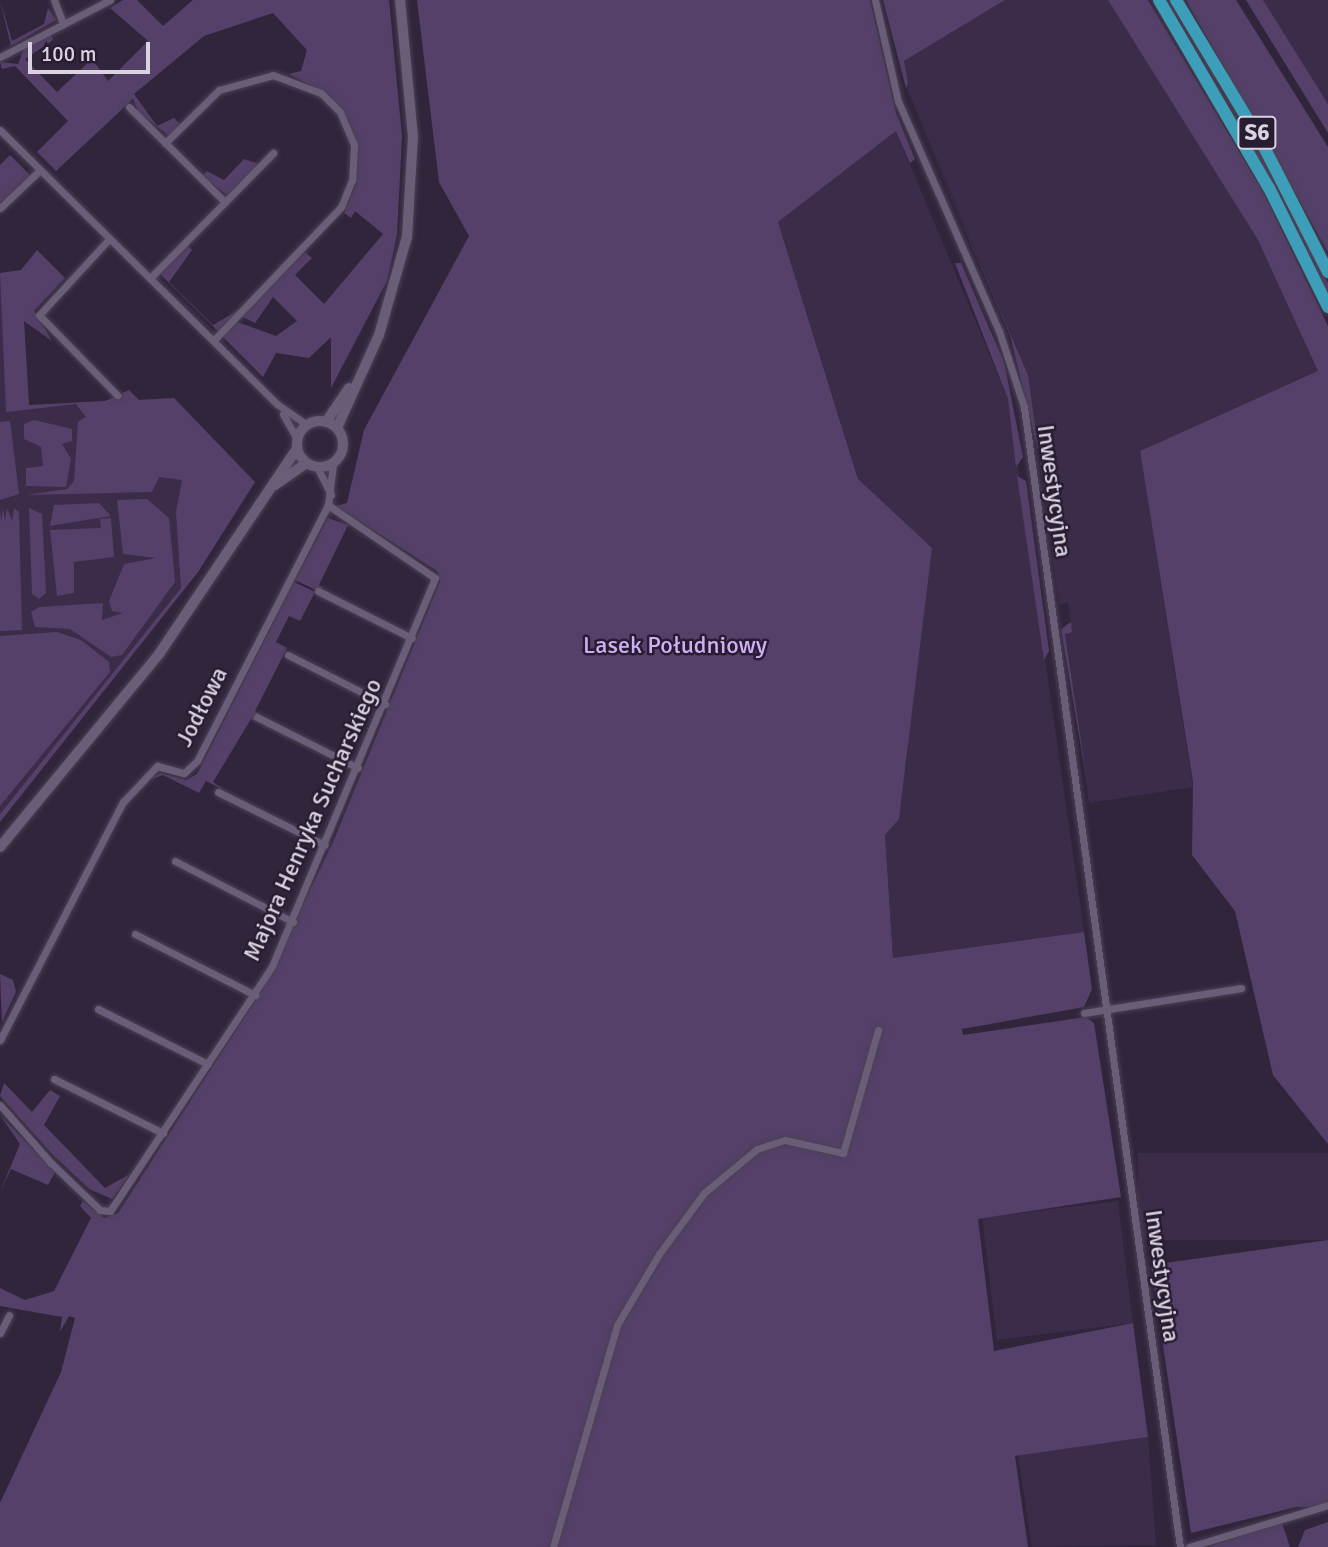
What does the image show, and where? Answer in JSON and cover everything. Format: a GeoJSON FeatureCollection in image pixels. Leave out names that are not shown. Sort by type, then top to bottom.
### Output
{"type":"FeatureCollection","features":[{"type":"Feature","properties":{"kind":"highway","name":"S6"},"geometry":{"type":"LineString","coordinates":[[1159,0],[1269,188],[1328,307]]}},
{"type":"Feature","properties":{"kind":"highway","name":"S6"},"geometry":{"type":"LineString","coordinates":[[1176,0],[1262,143],[1328,272]]}},
{"type":"Feature","properties":{"kind":"main road"},"geometry":{"type":"LineString","coordinates":[[337,428],[379,335],[407,237],[413,137],[400,0]]}},
{"type":"Feature","properties":{"kind":"main road"},"geometry":{"type":"LineString","coordinates":[[326,422],[358,377]]}},
{"type":"Feature","properties":{"kind":"main road"},"geometry":{"type":"LineString","coordinates":[[0,847],[159,654],[267,492],[307,425],[326,422],[337,428],[344,443],[333,464],[317,467],[306,463],[297,444]]}},
{"type":"Feature","properties":{"kind":"main road"},"geometry":{"type":"LineString","coordinates":[[267,492],[306,463]]}},
{"type":"Feature","properties":{"kind":"street"},"geometry":{"type":"LineString","coordinates":[[54,0],[63,24]]}},
{"type":"Feature","properties":{"kind":"street"},"geometry":{"type":"LineString","coordinates":[[0,57],[110,0]]}},
{"type":"Feature","properties":{"kind":"street","name":"Inwestycyjna"},"geometry":{"type":"LineString","coordinates":[[875,0],[898,102],[999,331],[1024,407],[1180,1547]]}},
{"type":"Feature","properties":{"kind":"street"},"geometry":{"type":"LineString","coordinates":[[165,143],[219,90],[273,75],[321,93],[340,112],[354,145],[352,180],[341,207],[213,341]]}},
{"type":"Feature","properties":{"kind":"street"},"geometry":{"type":"LineString","coordinates":[[128,107],[225,202]]}},
{"type":"Feature","properties":{"kind":"street"},"geometry":{"type":"LineString","coordinates":[[0,130],[276,404],[307,425]]}},
{"type":"Feature","properties":{"kind":"street"},"geometry":{"type":"LineString","coordinates":[[150,278],[273,153]]}},
{"type":"Feature","properties":{"kind":"street"},"geometry":{"type":"LineString","coordinates":[[0,208],[40,170]]}},
{"type":"Feature","properties":{"kind":"street"},"geometry":{"type":"LineString","coordinates":[[109,239],[39,315],[117,395]]}},
{"type":"Feature","properties":{"kind":"street"},"geometry":{"type":"LineString","coordinates":[[276,404],[297,444]]}},
{"type":"Feature","properties":{"kind":"street","name":"Jodłowa"},"geometry":{"type":"LineString","coordinates":[[0,1040],[123,802],[157,766],[184,773],[197,761],[328,505],[333,464]]}},
{"type":"Feature","properties":{"kind":"street"},"geometry":{"type":"LineString","coordinates":[[317,467],[331,495]]}},
{"type":"Feature","properties":{"kind":"street","name":"Majora Henryka Sucharskiego"},"geometry":{"type":"LineString","coordinates":[[0,1105],[56,1168],[100,1209],[110,1211],[255,995],[293,922],[385,704],[435,576],[328,505]]}},
{"type":"Feature","properties":{"kind":"street"},"geometry":{"type":"LineString","coordinates":[[318,592],[412,638]]}},
{"type":"Feature","properties":{"kind":"street"},"geometry":{"type":"LineString","coordinates":[[288,655],[385,704]]}},
{"type":"Feature","properties":{"kind":"street"},"geometry":{"type":"LineString","coordinates":[[257,717],[358,768]]}},
{"type":"Feature","properties":{"kind":"street"},"geometry":{"type":"LineString","coordinates":[[218,792],[325,845]]}},
{"type":"Feature","properties":{"kind":"street"},"geometry":{"type":"LineString","coordinates":[[175,861],[293,922]]}},
{"type":"Feature","properties":{"kind":"street"},"geometry":{"type":"LineString","coordinates":[[135,934],[255,995]]}},
{"type":"Feature","properties":{"kind":"street"},"geometry":{"type":"LineString","coordinates":[[1084,1013],[1241,988]]}},
{"type":"Feature","properties":{"kind":"street"},"geometry":{"type":"LineString","coordinates":[[98,1009],[208,1064]]}},
{"type":"Feature","properties":{"kind":"street"},"geometry":{"type":"LineString","coordinates":[[553,1547],[617,1325],[659,1254],[704,1193],[757,1149],[785,1140],[843,1153],[878,1030]]}},
{"type":"Feature","properties":{"kind":"street"},"geometry":{"type":"LineString","coordinates":[[54,1079],[163,1133]]}},
{"type":"Feature","properties":{"kind":"street"},"geometry":{"type":"LineString","coordinates":[[0,1333],[9,1315]]}},
{"type":"Feature","properties":{"kind":"street"},"geometry":{"type":"LineString","coordinates":[[1189,1547],[1328,1505]]}},
{"type":"Feature","properties":{"kind":"shaded area"},"geometry":{"type":"Polygon","coordinates":[[[1005,0],[1108,0],[1258,240],[1319,371],[1140,451],[1193,787],[1089,803],[1065,633],[1072,632],[1068,603],[1059,604],[1028,375],[905,84],[904,61],[1005,0]]]}},
{"type":"Feature","properties":{"kind":"shaded area"},"geometry":{"type":"Polygon","coordinates":[[[1263,0],[1328,0],[1328,104],[1285,36],[1263,0]]]}},
{"type":"Feature","properties":{"kind":"shaded area"},"geometry":{"type":"Polygon","coordinates":[[[896,131],[1008,399],[1084,932],[893,958],[885,835],[899,818],[908,750],[859,481],[778,222],[896,131]]]}},
{"type":"Feature","properties":{"kind":"shaded area"},"geometry":{"type":"Polygon","coordinates":[[[21,270],[29,405],[174,398],[255,482],[198,572],[0,821],[0,273],[21,270]]]}},
{"type":"Feature","properties":{"kind":"shaded area"},"geometry":{"type":"Polygon","coordinates":[[[1138,1153],[1328,1153],[1328,1240],[1138,1240],[1138,1153]]]}},
{"type":"Feature","properties":{"kind":"shaded area"},"geometry":{"type":"Polygon","coordinates":[[[1118,1201],[1133,1323],[997,1340],[982,1218],[1118,1201]]]}},
{"type":"Feature","properties":{"kind":"shaded area"},"geometry":{"type":"Polygon","coordinates":[[[1148,1437],[1156,1545],[1032,1547],[1018,1455],[1148,1437]]]}},
{"type":"Feature","properties":{"kind":"green space"},"geometry":{"type":"Polygon","coordinates":[[[0,0],[12,41],[44,24],[48,8],[56,20],[11,46],[0,0]]]}},
{"type":"Feature","properties":{"kind":"green space"},"geometry":{"type":"Polygon","coordinates":[[[123,0],[137,0],[163,26],[193,0],[389,0],[402,136],[397,235],[387,281],[331,388],[331,337],[309,358],[276,353],[263,377],[222,336],[237,322],[276,336],[297,321],[273,297],[255,323],[241,316],[305,252],[312,258],[295,275],[324,304],[383,234],[355,211],[351,218],[344,213],[356,185],[354,133],[329,95],[289,74],[301,71],[307,50],[273,13],[204,36],[134,94],[157,126],[174,118],[180,124],[168,135],[139,113],[133,99],[56,171],[37,152],[68,121],[15,66],[2,69],[0,62],[18,64],[24,48],[51,34],[53,40],[25,59],[57,92],[92,59],[108,81],[148,41],[110,8],[123,0]]]}},
{"type":"Feature","properties":{"kind":"green space","name":"Lasek Południowy"},"geometry":{"type":"Polygon","coordinates":[[[417,0],[870,0],[896,113],[915,159],[910,163],[896,131],[778,222],[858,479],[932,548],[899,819],[885,835],[893,958],[1084,932],[1092,989],[1084,1007],[962,1029],[963,1035],[1086,1017],[1094,1023],[1121,1197],[978,1219],[994,1351],[1133,1323],[1148,1437],[1015,1456],[1028,1547],[0,1547],[0,1503],[61,1372],[75,1318],[69,1316],[60,1332],[62,1317],[0,1306],[0,1288],[25,1300],[54,1291],[91,1218],[80,1206],[83,1201],[104,1218],[118,1213],[262,990],[333,842],[440,581],[437,571],[336,506],[347,503],[364,430],[469,236],[439,182],[417,0]]]}},
{"type":"Feature","properties":{"kind":"green space"},"geometry":{"type":"Polygon","coordinates":[[[883,0],[1005,0],[904,61],[908,83],[906,88],[883,0]]]}},
{"type":"Feature","properties":{"kind":"green space"},"geometry":{"type":"Polygon","coordinates":[[[1108,0],[1148,0],[1263,192],[1328,326],[1328,1144],[1273,1075],[1235,911],[1192,855],[1193,782],[1140,451],[1318,371],[1258,240],[1108,0]]]}},
{"type":"Feature","properties":{"kind":"green space"},"geometry":{"type":"Polygon","coordinates":[[[1186,0],[1236,0],[1328,147],[1328,252],[1186,0]]]}},
{"type":"Feature","properties":{"kind":"green space"},"geometry":{"type":"Polygon","coordinates":[[[1246,0],[1263,0],[1328,104],[1328,133],[1246,0]]]}},
{"type":"Feature","properties":{"kind":"green space"},"geometry":{"type":"Polygon","coordinates":[[[913,107],[1028,375],[1039,454],[1010,335],[913,107]]]}},
{"type":"Feature","properties":{"kind":"green space"},"geometry":{"type":"Polygon","coordinates":[[[1251,135],[1328,283],[1328,295],[1247,138],[1251,135]]]}},
{"type":"Feature","properties":{"kind":"green space"},"geometry":{"type":"Polygon","coordinates":[[[10,155],[30,175],[0,204],[0,165],[10,155]]]}},
{"type":"Feature","properties":{"kind":"green space"},"geometry":{"type":"Polygon","coordinates":[[[244,159],[259,164],[227,195],[202,176],[207,171],[224,180],[244,159]]]}},
{"type":"Feature","properties":{"kind":"green space"},"geometry":{"type":"Polygon","coordinates":[[[187,245],[192,250],[169,282],[213,325],[240,309],[218,331],[159,273],[187,245]]]}},
{"type":"Feature","properties":{"kind":"green space"},"geometry":{"type":"Polygon","coordinates":[[[37,250],[65,278],[34,311],[52,341],[24,321],[29,405],[105,401],[129,390],[139,400],[174,398],[255,482],[198,572],[0,822],[0,814],[181,588],[176,512],[182,480],[159,477],[152,492],[27,495],[67,489],[74,481],[78,422],[86,417],[76,404],[6,412],[0,273],[21,270],[37,250]]]}},
{"type":"Feature","properties":{"kind":"green space"},"geometry":{"type":"Polygon","coordinates":[[[955,263],[961,263],[1004,362],[1023,457],[1016,467],[1008,399],[955,263]]]}},
{"type":"Feature","properties":{"kind":"green space"},"geometry":{"type":"Polygon","coordinates":[[[34,420],[72,429],[72,441],[62,444],[71,459],[66,487],[26,486],[26,468],[43,466],[41,447],[24,439],[24,424],[34,420]]]}},
{"type":"Feature","properties":{"kind":"green space"},"geometry":{"type":"Polygon","coordinates":[[[10,421],[19,494],[0,500],[0,422],[10,421]]]}},
{"type":"Feature","properties":{"kind":"green space"},"geometry":{"type":"Polygon","coordinates":[[[1017,476],[1026,481],[1049,651],[1044,660],[1017,476]]]}},
{"type":"Feature","properties":{"kind":"green space"},"geometry":{"type":"Polygon","coordinates":[[[147,499],[169,518],[175,582],[122,655],[111,657],[70,629],[35,627],[31,612],[39,607],[103,603],[102,620],[123,613],[112,611],[109,601],[124,564],[156,558],[123,554],[117,500],[147,499]]]}},
{"type":"Feature","properties":{"kind":"green space"},"geometry":{"type":"Polygon","coordinates":[[[99,503],[111,516],[50,526],[54,505],[99,503]]]}},
{"type":"Feature","properties":{"kind":"green space"},"geometry":{"type":"Polygon","coordinates":[[[0,508],[1,522],[3,508],[5,521],[7,508],[12,521],[14,508],[19,512],[22,630],[0,631],[0,508]]]}},
{"type":"Feature","properties":{"kind":"green space"},"geometry":{"type":"Polygon","coordinates":[[[29,508],[42,514],[46,593],[39,599],[32,594],[29,508]]]}},
{"type":"Feature","properties":{"kind":"green space"},"geometry":{"type":"Polygon","coordinates":[[[111,518],[114,557],[74,562],[74,593],[57,596],[50,530],[101,528],[100,519],[111,518]]]}},
{"type":"Feature","properties":{"kind":"green space"},"geometry":{"type":"Polygon","coordinates":[[[328,518],[348,525],[319,585],[323,588],[316,590],[295,580],[328,518]]]}},
{"type":"Feature","properties":{"kind":"green space"},"geometry":{"type":"Polygon","coordinates":[[[294,582],[315,592],[300,621],[289,616],[276,642],[287,648],[255,711],[296,742],[251,719],[213,782],[224,790],[206,781],[199,793],[163,775],[149,780],[160,773],[186,780],[197,774],[294,582]]]}},
{"type":"Feature","properties":{"kind":"green space"},"geometry":{"type":"Polygon","coordinates":[[[1071,622],[1072,632],[1065,634],[1088,788],[1061,629],[1071,622]]]}},
{"type":"Feature","properties":{"kind":"green space"},"geometry":{"type":"Polygon","coordinates":[[[57,632],[81,640],[109,662],[110,672],[0,806],[0,636],[57,632]]]}},
{"type":"Feature","properties":{"kind":"green space"},"geometry":{"type":"Polygon","coordinates":[[[0,974],[13,980],[16,992],[2,1022],[0,974]]]}},
{"type":"Feature","properties":{"kind":"green space"},"geometry":{"type":"Polygon","coordinates":[[[4,1083],[32,1112],[50,1090],[60,1096],[44,1125],[105,1188],[130,1174],[112,1199],[89,1189],[52,1154],[0,1096],[4,1083]]]}},
{"type":"Feature","properties":{"kind":"green space"},"geometry":{"type":"Polygon","coordinates":[[[0,1115],[55,1172],[48,1185],[11,1169],[0,1192],[20,1144],[0,1115]]]}},
{"type":"Feature","properties":{"kind":"green space"},"geometry":{"type":"Polygon","coordinates":[[[1328,1240],[1328,1507],[1296,1507],[1191,1533],[1151,1265],[1328,1240]]]}},
{"type":"Feature","properties":{"kind":"green space"},"geometry":{"type":"Polygon","coordinates":[[[1328,1522],[1328,1547],[1298,1547],[1305,1530],[1328,1522]]]}},
{"type":"Feature","properties":{"kind":"green space"},"geometry":{"type":"Polygon","coordinates":[[[1282,1523],[1290,1547],[1207,1547],[1282,1523]]]}}]}
